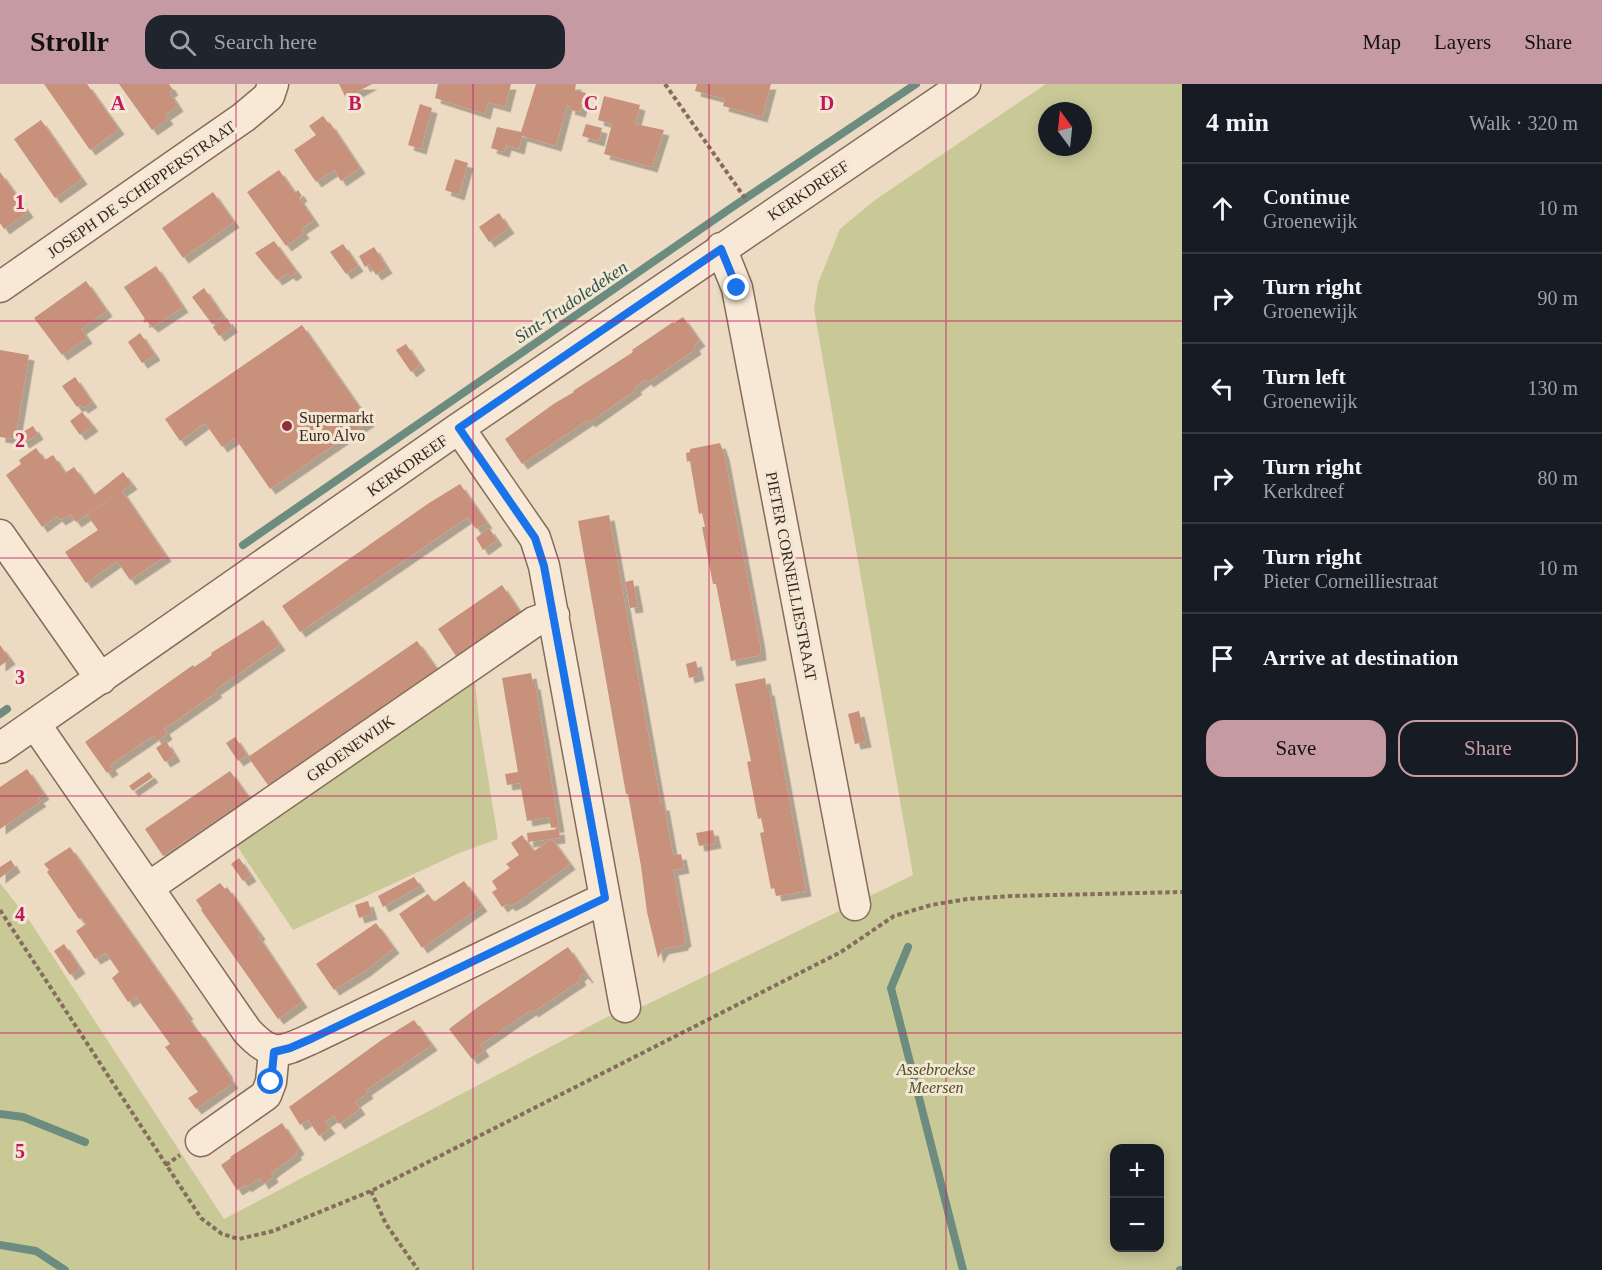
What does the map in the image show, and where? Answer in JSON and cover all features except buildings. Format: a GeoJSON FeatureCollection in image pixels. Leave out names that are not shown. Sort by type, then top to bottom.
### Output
{"type":"FeatureCollection","features":[{"type":"Feature","properties":{"kind":"street","name":"JOSEPH DE SCHEPPERSTRAAT"},"geometry":{"type":"LineString","coordinates":[[0,287],[244,117],[269,96],[273,84]]}},
{"type":"Feature","properties":{"kind":"street","name":"KERKDREEF"},"geometry":{"type":"LineString","coordinates":[[0,748],[459,428],[965,84]]}},
{"type":"Feature","properties":{"kind":"street","name":"PIETER CORNEILLIESTRAAT"},"geometry":{"type":"LineString","coordinates":[[721,249],[737,288],[855,905]]}},
{"type":"Feature","properties":{"kind":"street"},"geometry":{"type":"LineString","coordinates":[[459,428],[535,538],[544,566],[625,1007]]}},
{"type":"Feature","properties":{"kind":"street"},"geometry":{"type":"LineString","coordinates":[[0,535],[101,679]]}},
{"type":"Feature","properties":{"kind":"street","name":"GROENEWIJK"},"geometry":{"type":"LineString","coordinates":[[149,887],[534,622],[554,615]]}},
{"type":"Feature","properties":{"kind":"street"},"geometry":{"type":"LineString","coordinates":[[36,724],[247,1031],[259,1044],[274,1052],[313,1038],[605,898]]}},
{"type":"Feature","properties":{"kind":"street"},"geometry":{"type":"LineString","coordinates":[[201,1141],[266,1095],[271,1082],[274,1052]]}},
{"type":"Feature","properties":{"kind":"path"},"geometry":{"type":"LineString","coordinates":[[665,84],[751,207]]}},
{"type":"Feature","properties":{"kind":"path"},"geometry":{"type":"LineString","coordinates":[[0,910],[201,1218],[222,1234],[239,1239],[273,1231],[371,1191],[841,952],[894,916],[931,905],[967,899],[1182,892]]}},
{"type":"Feature","properties":{"kind":"path"},"geometry":{"type":"LineString","coordinates":[[371,1191],[386,1224],[418,1270]]}},
{"type":"Feature","properties":{"kind":"green space","name":"Assebroekse Meersen"},"geometry":{"type":"Polygon","coordinates":[[[1046,84],[1182,84],[1182,1270],[0,1270],[0,883],[29,920],[224,1219],[609,1016],[617,1019],[913,875],[814,309],[818,283],[840,229],[875,200],[1046,84]]]}},
{"type":"Feature","properties":{"kind":"green space"},"geometry":{"type":"Polygon","coordinates":[[[475,681],[479,722],[498,839],[459,853],[293,930],[235,843],[475,681]]]}},
{"type":"Feature","properties":{"kind":"waterway","name":"Sint-Trudoledeken"},"geometry":{"type":"LineString","coordinates":[[243,545],[734,206],[916,84]]}},
{"type":"Feature","properties":{"kind":"waterway","name":"Sint-Trudoledeken"},"geometry":{"type":"LineString","coordinates":[[0,714],[7,709]]}},
{"type":"Feature","properties":{"kind":"waterway"},"geometry":{"type":"LineString","coordinates":[[908,947],[891,988],[963,1270]]}},
{"type":"Feature","properties":{"kind":"waterway"},"geometry":{"type":"LineString","coordinates":[[0,1114],[23,1117],[85,1142]]}},
{"type":"Feature","properties":{"kind":"waterway"},"geometry":{"type":"LineString","coordinates":[[0,1245],[36,1251],[65,1270]]}},
{"type":"Feature","properties":{"kind":"place","name":"Supermarkt Euro Alvo"},"geometry":{"type":"Point","coordinates":[287,426]}},
{"type":"Feature","properties":{"kind":"route"},"geometry":{"type":"LineString","coordinates":[[271,1082],[274,1052],[313,1038],[605,898],[544,566],[535,538],[459,428],[721,249],[737,288]]}}]}
